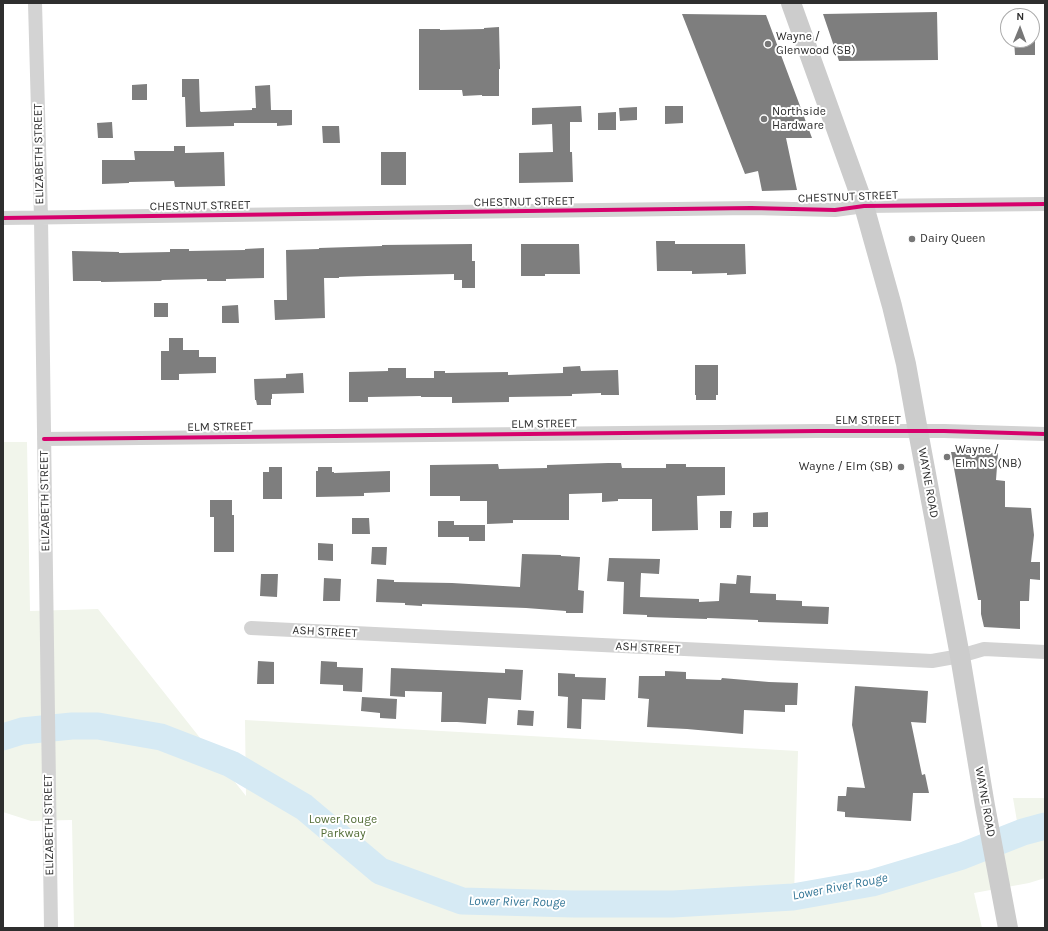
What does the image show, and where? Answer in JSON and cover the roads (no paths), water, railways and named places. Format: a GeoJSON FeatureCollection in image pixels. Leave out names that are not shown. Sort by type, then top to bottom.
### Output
{"type":"FeatureCollection","features":[{"type":"Feature","properties":{"kind":"main road","name":"WAYNE ROAD"},"geometry":{"type":"LineString","coordinates":[[791,3],[864,206],[892,306],[906,364],[1008,928]]}},
{"type":"Feature","properties":{"kind":"street","name":"ELIZABETH STREET"},"geometry":{"type":"LineString","coordinates":[[35,3],[44,439],[51,928]]}},
{"type":"Feature","properties":{"kind":"street","name":"CHESTNUT STREET"},"geometry":{"type":"LineString","coordinates":[[3,218],[751,208],[835,210],[864,206],[1045,204]]}},
{"type":"Feature","properties":{"kind":"street","name":"ELM STREET"},"geometry":{"type":"LineString","coordinates":[[44,439],[802,431],[944,431],[1045,434]]}},
{"type":"Feature","properties":{"kind":"street","name":"ASH STREET"},"geometry":{"type":"LineString","coordinates":[[251,628],[932,661],[960,656],[984,649],[1045,652]]}},
{"type":"Feature","properties":{"kind":"waterway","name":"Lower River Rouge"},"geometry":{"type":"LineString","coordinates":[[3,737],[22,731],[72,726],[98,726],[161,737],[231,764],[304,807],[380,871],[462,901],[573,904],[673,904],[793,897],[872,883],[962,856],[1023,832],[1045,826]]}},
{"type":"Feature","properties":{"kind":"place","name":"Wayne / Glenwood (SB)"},"geometry":{"type":"Point","coordinates":[768,44]}},
{"type":"Feature","properties":{"kind":"place","name":"Northside Hardware"},"geometry":{"type":"Point","coordinates":[764,119]}},
{"type":"Feature","properties":{"kind":"place","name":"Dairy Queen"},"geometry":{"type":"Point","coordinates":[912,239]}},
{"type":"Feature","properties":{"kind":"place","name":"Wayne / Elm NS (NB)"},"geometry":{"type":"Point","coordinates":[947,457]}},
{"type":"Feature","properties":{"kind":"place","name":"Wayne / Elm (SB)"},"geometry":{"type":"Point","coordinates":[901,467]}},
{"type":"Feature","properties":{"kind":"park label","name":"Lower Rouge Parkway"},"geometry":{"type":"Point","coordinates":[343,827]}}]}
